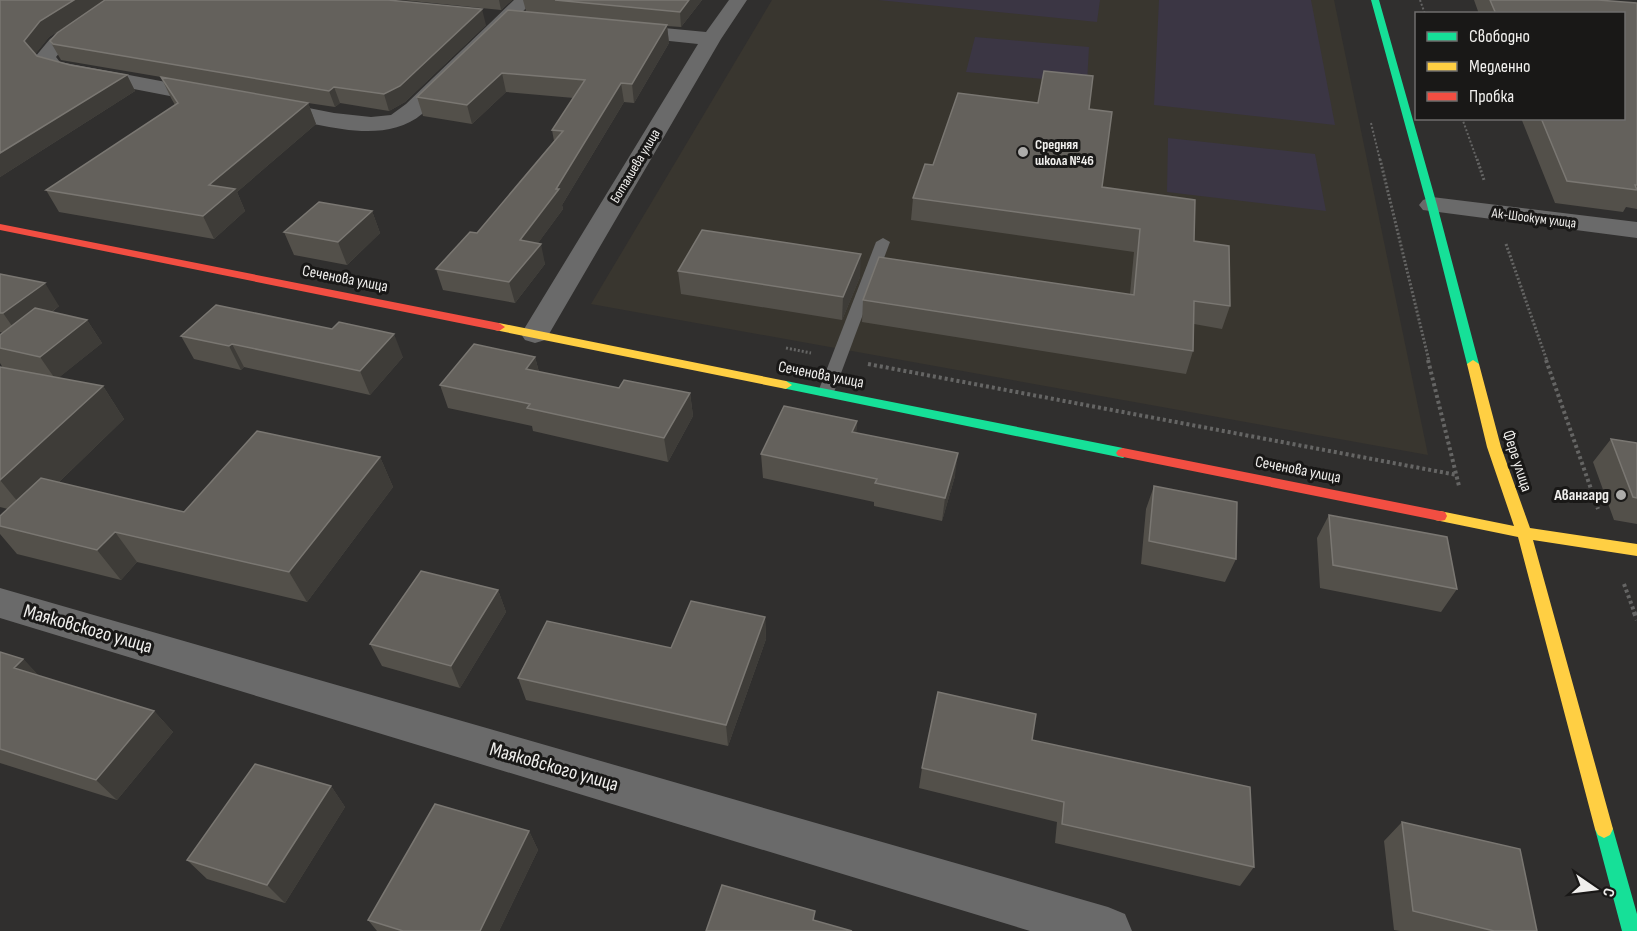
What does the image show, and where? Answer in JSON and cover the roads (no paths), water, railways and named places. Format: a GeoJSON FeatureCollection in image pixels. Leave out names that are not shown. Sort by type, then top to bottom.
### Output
{"type":"FeatureCollection","features":[{"type":"Feature","properties":{"kind":"street"},"geometry":{"type":"LineString","coordinates":[[122,0],[57,43],[45,57],[53,66],[79,73],[227,99]]}},
{"type":"Feature","properties":{"kind":"street","name":"Боталиева улица"},"geometry":{"type":"LineString","coordinates":[[535,334],[711,39],[738,0]]}},
{"type":"Feature","properties":{"kind":"street","name":"Фере улица"},"geometry":{"type":"LineString","coordinates":[[1375,0],[1432,205],[1494,447],[1524,533],[1632,931]]}},
{"type":"Feature","properties":{"kind":"street"},"geometry":{"type":"LineString","coordinates":[[250,103],[364,123],[399,120],[414,109],[506,19],[527,10]]}},
{"type":"Feature","properties":{"kind":"street"},"geometry":{"type":"LineString","coordinates":[[483,16],[506,19]]}},
{"type":"Feature","properties":{"kind":"street"},"geometry":{"type":"LineString","coordinates":[[609,29],[711,39]]}},
{"type":"Feature","properties":{"kind":"street","name":"Ак-Шоокум улица"},"geometry":{"type":"LineString","coordinates":[[1432,205],[1637,230]]}},
{"type":"Feature","properties":{"kind":"street","name":"Сеченова улица"},"geometry":{"type":"LineString","coordinates":[[0,227],[1524,533],[1637,550]]}},
{"type":"Feature","properties":{"kind":"street","name":"Маяковского улица"},"geometry":{"type":"LineString","coordinates":[[0,603],[1108,931]]}},
{"type":"Feature","properties":{"kind":"lane"},"geometry":{"type":"LineString","coordinates":[[826,392],[883,242]]}},
{"type":"Feature","properties":{"kind":"place","name":"Средняя школа №46"},"geometry":{"type":"Point","coordinates":[1023,152]}},
{"type":"Feature","properties":{"kind":"place","name":"Авангард"},"geometry":{"type":"Point","coordinates":[1621,495]}}]}
